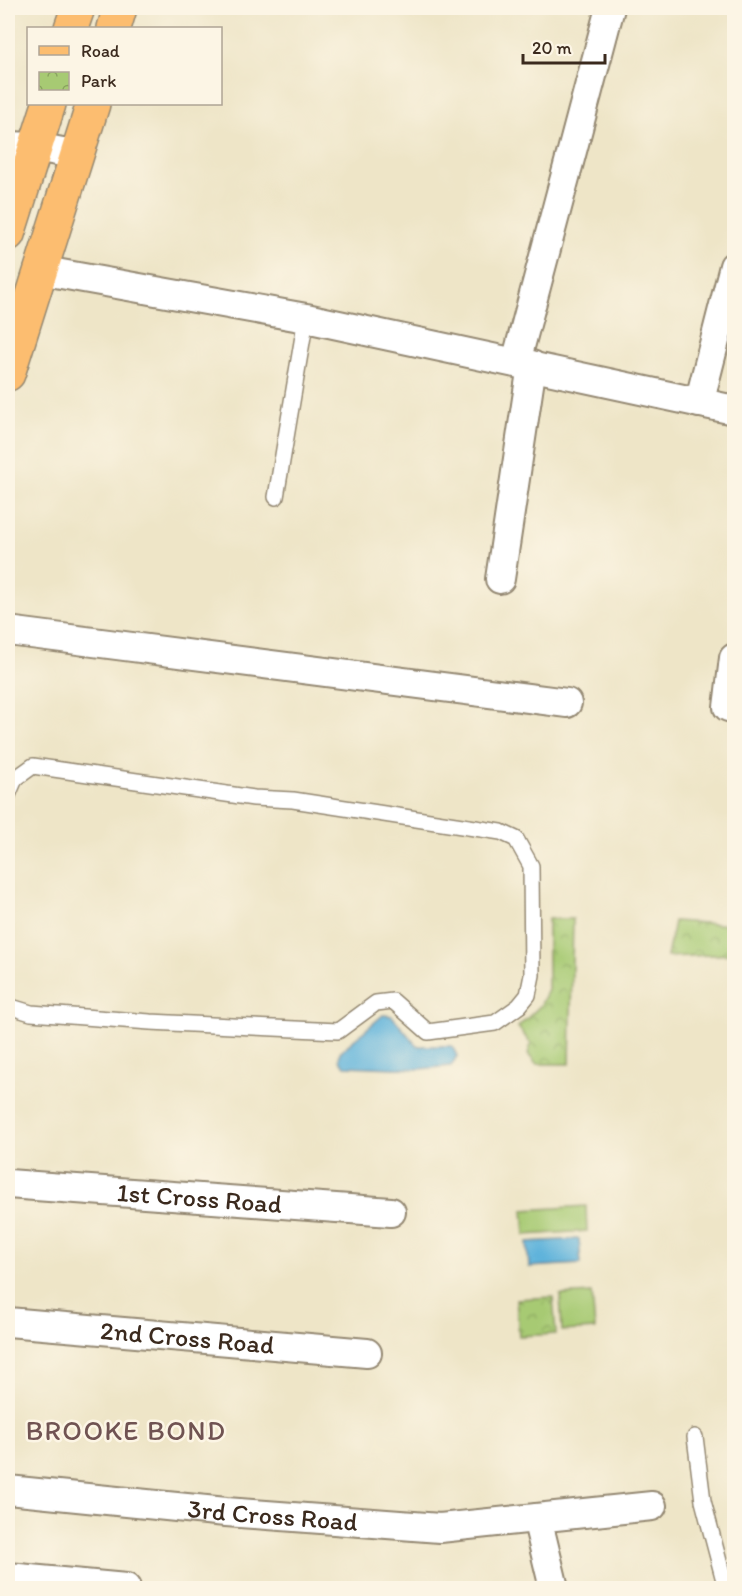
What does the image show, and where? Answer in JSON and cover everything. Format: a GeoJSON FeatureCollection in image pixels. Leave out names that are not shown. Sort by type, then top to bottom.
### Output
{"type":"FeatureCollection","features":[{"type":"Feature","properties":{"kind":"main road"},"geometry":{"type":"LineString","coordinates":[[71,27],[78,8]]}},
{"type":"Feature","properties":{"kind":"main road"},"geometry":{"type":"LineString","coordinates":[[114,27],[120,8]]}},
{"type":"Feature","properties":{"kind":"main road"},"geometry":{"type":"LineString","coordinates":[[8,234],[22,146],[48,105]]}},
{"type":"Feature","properties":{"kind":"main road"},"geometry":{"type":"LineString","coordinates":[[8,374],[93,105]]}},
{"type":"Feature","properties":{"kind":"street"},"geometry":{"type":"LineString","coordinates":[[500,579],[524,364],[610,8]]}},
{"type":"Feature","properties":{"kind":"street"},"geometry":{"type":"LineString","coordinates":[[22,146],[78,155]]}},
{"type":"Feature","properties":{"kind":"street"},"geometry":{"type":"LineString","coordinates":[[699,403],[735,266]]}},
{"type":"Feature","properties":{"kind":"street"},"geometry":{"type":"LineString","coordinates":[[39,270],[306,318],[735,410]]}},
{"type":"Feature","properties":{"kind":"street"},"geometry":{"type":"LineString","coordinates":[[8,630],[567,703]]}},
{"type":"Feature","properties":{"kind":"street"},"geometry":{"type":"LineString","coordinates":[[728,707],[735,658]]}},
{"type":"Feature","properties":{"kind":"street","name":"1st Cross Road"},"geometry":{"type":"LineString","coordinates":[[8,1184],[391,1212]]}},
{"type":"Feature","properties":{"kind":"street","name":"2nd Cross Road"},"geometry":{"type":"LineString","coordinates":[[8,1322],[368,1353]]}},
{"type":"Feature","properties":{"kind":"street","name":"3rd Cross Road"},"geometry":{"type":"LineString","coordinates":[[8,1490],[226,1512],[440,1528],[652,1506]]}},
{"type":"Feature","properties":{"kind":"street"},"geometry":{"type":"LineString","coordinates":[[537,1518],[554,1588]]}},
{"type":"Feature","properties":{"kind":"street"},"geometry":{"type":"LineString","coordinates":[[8,1577],[126,1588]]}},
{"type":"Feature","properties":{"kind":"lane"},"geometry":{"type":"LineString","coordinates":[[276,497],[306,318]]}},
{"type":"Feature","properties":{"kind":"lane"},"geometry":{"type":"LineString","coordinates":[[8,795],[15,778],[33,766],[254,798],[293,800],[501,832],[516,839],[531,866],[532,975],[528,995],[519,1006],[495,1023],[428,1032],[393,1001],[376,1003],[338,1031],[150,1022],[31,1013],[8,1006]]}},
{"type":"Feature","properties":{"kind":"lane"},"geometry":{"type":"LineString","coordinates":[[695,1437],[703,1501],[726,1588]]}},
{"type":"Feature","properties":{"kind":"green space"},"geometry":{"type":"Polygon","coordinates":[[[548,919],[573,919],[570,1064],[536,1064],[528,1054],[531,1044],[518,1027],[540,1006],[548,990],[548,919]]]}},
{"type":"Feature","properties":{"kind":"green space"},"geometry":{"type":"Polygon","coordinates":[[[674,921],[734,925],[734,954],[667,957],[674,921]]]}},
{"type":"Feature","properties":{"kind":"green space"},"geometry":{"type":"Polygon","coordinates":[[[586,1206],[587,1231],[525,1235],[523,1210],[586,1206]]]}},
{"type":"Feature","properties":{"kind":"green space"},"geometry":{"type":"Polygon","coordinates":[[[592,1293],[595,1329],[562,1331],[560,1295],[592,1293]]]}},
{"type":"Feature","properties":{"kind":"green space"},"geometry":{"type":"Polygon","coordinates":[[[553,1297],[556,1334],[519,1336],[516,1299],[553,1297]]]}},
{"type":"Feature","properties":{"kind":"water"},"geometry":{"type":"Polygon","coordinates":[[[383,1015],[392,1016],[417,1046],[452,1046],[457,1056],[451,1066],[420,1069],[345,1066],[339,1060],[340,1052],[383,1015]]]}},
{"type":"Feature","properties":{"kind":"water"},"geometry":{"type":"Polygon","coordinates":[[[579,1239],[581,1264],[529,1267],[527,1242],[579,1239]]]}},
{"type":"Feature","properties":{"kind":"district","name":"BROOKE BOND"},"geometry":{"type":"Point","coordinates":[126,1431]}}]}
